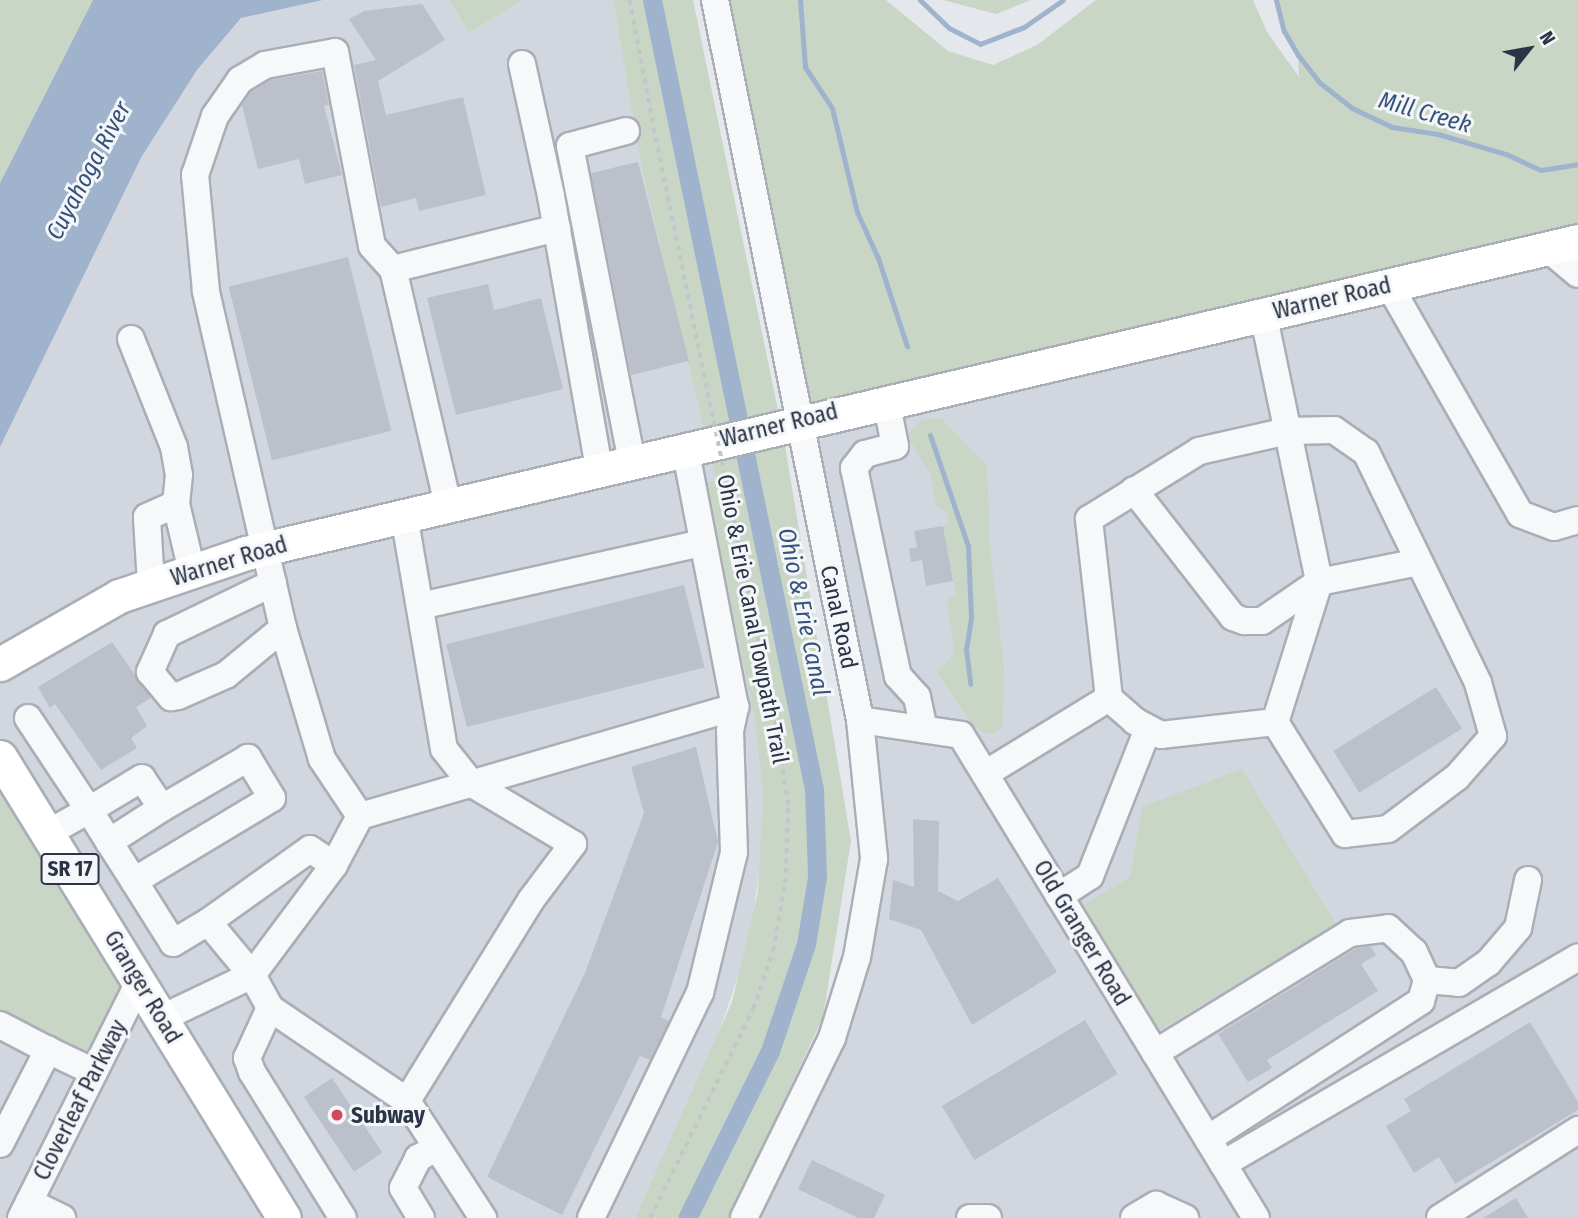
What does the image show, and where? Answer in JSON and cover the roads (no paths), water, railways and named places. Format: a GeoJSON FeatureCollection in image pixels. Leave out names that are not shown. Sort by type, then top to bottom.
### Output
{"type":"FeatureCollection","features":[{"type":"Feature","properties":{"kind":"main road","name":"Warner Road"},"geometry":{"type":"LineString","coordinates":[[0,664],[119,596],[265,548],[789,422],[1562,245]]}},
{"type":"Feature","properties":{"kind":"main road","name":"Granger Road"},"geometry":{"type":"LineString","coordinates":[[0,757],[284,1218]]}},
{"type":"Feature","properties":{"kind":"street","name":"Canal Road"},"geometry":{"type":"LineString","coordinates":[[715,0],[789,422],[818,518],[860,720],[874,859],[857,957],[832,1038],[754,1215]]}},
{"type":"Feature","properties":{"kind":"street"},"geometry":{"type":"LineString","coordinates":[[360,816],[322,759],[283,628],[206,291],[195,174],[215,116],[240,80],[265,65],[335,52],[372,246],[393,269],[448,505]]}},
{"type":"Feature","properties":{"kind":"street"},"geometry":{"type":"LineString","coordinates":[[522,64],[557,228],[599,468]]}},
{"type":"Feature","properties":{"kind":"street"},"geometry":{"type":"LineString","coordinates":[[626,131],[570,146],[632,461]]}},
{"type":"Feature","properties":{"kind":"street"},"geometry":{"type":"LineString","coordinates":[[393,269],[557,228]]}},
{"type":"Feature","properties":{"kind":"street"},"geometry":{"type":"LineString","coordinates":[[1562,245],[1578,274]]}},
{"type":"Feature","properties":{"kind":"street"},"geometry":{"type":"LineString","coordinates":[[1389,285],[1520,514],[1554,527],[1578,520]]}},
{"type":"Feature","properties":{"kind":"street"},"geometry":{"type":"LineString","coordinates":[[1263,313],[1288,431],[1319,582],[1275,722],[1345,834],[1388,829],[1457,777],[1493,736],[1478,683],[1366,452],[1334,430],[1288,431],[1199,451],[1088,519],[1109,698],[1148,729],[1161,735],[1275,722]]}},
{"type":"Feature","properties":{"kind":"street"},"geometry":{"type":"LineString","coordinates":[[131,339],[174,447],[179,475],[176,504],[192,571]]}},
{"type":"Feature","properties":{"kind":"street"},"geometry":{"type":"LineString","coordinates":[[886,400],[895,446],[858,459],[854,468],[898,676],[917,697],[924,729]]}},
{"type":"Feature","properties":{"kind":"street"},"geometry":{"type":"LineString","coordinates":[[592,1218],[700,993],[734,852],[730,731],[735,708],[685,448]]}},
{"type":"Feature","properties":{"kind":"street"},"geometry":{"type":"LineString","coordinates":[[1134,491],[1233,617],[1262,621],[1319,582],[1419,562]]}},
{"type":"Feature","properties":{"kind":"street"},"geometry":{"type":"LineString","coordinates":[[151,585],[147,517],[176,504]]}},
{"type":"Feature","properties":{"kind":"street"},"geometry":{"type":"LineString","coordinates":[[818,518],[863,509]]}},
{"type":"Feature","properties":{"kind":"street"},"geometry":{"type":"LineString","coordinates":[[404,515],[444,750],[471,783],[573,844],[531,900],[407,1101]]}},
{"type":"Feature","properties":{"kind":"street"},"geometry":{"type":"LineString","coordinates":[[420,607],[703,543]]}},
{"type":"Feature","properties":{"kind":"street"},"geometry":{"type":"LineString","coordinates":[[273,583],[167,634],[150,672],[171,697],[177,696],[226,675],[283,628]]}},
{"type":"Feature","properties":{"kind":"street"},"geometry":{"type":"LineString","coordinates":[[835,598],[879,591]]}},
{"type":"Feature","properties":{"kind":"street"},"geometry":{"type":"LineString","coordinates":[[985,774],[1109,698]]}},
{"type":"Feature","properties":{"kind":"street"},"geometry":{"type":"LineString","coordinates":[[162,1018],[251,975],[334,865],[360,816],[735,708]]}},
{"type":"Feature","properties":{"kind":"street"},"geometry":{"type":"LineString","coordinates":[[28,718],[173,943],[208,922],[310,849],[334,865]]}},
{"type":"Feature","properties":{"kind":"street","name":"Old Granger Road"},"geometry":{"type":"LineString","coordinates":[[860,720],[961,735],[1256,1218]]}},
{"type":"Feature","properties":{"kind":"street"},"geometry":{"type":"LineString","coordinates":[[1059,895],[1090,876],[1148,729]]}},
{"type":"Feature","properties":{"kind":"street"},"geometry":{"type":"LineString","coordinates":[[109,842],[248,758],[272,798],[134,881]]}},
{"type":"Feature","properties":{"kind":"street"},"geometry":{"type":"LineString","coordinates":[[48,834],[142,778],[162,808]]}},
{"type":"Feature","properties":{"kind":"street"},"geometry":{"type":"LineString","coordinates":[[1427,980],[1459,983],[1488,963],[1518,928],[1528,880]]}},
{"type":"Feature","properties":{"kind":"street"},"geometry":{"type":"LineString","coordinates":[[208,922],[251,975],[270,1009],[407,1101],[483,1218]]}},
{"type":"Feature","properties":{"kind":"street"},"geometry":{"type":"LineString","coordinates":[[1155,1053],[1350,933],[1388,928],[1413,952],[1427,980],[1420,1001],[1208,1139]]}},
{"type":"Feature","properties":{"kind":"street"},"geometry":{"type":"LineString","coordinates":[[1223,1164],[1578,957]]}},
{"type":"Feature","properties":{"kind":"street","name":"Cloverleaf Parkway"},"geometry":{"type":"LineString","coordinates":[[25,1210],[139,982]]}},
{"type":"Feature","properties":{"kind":"street"},"geometry":{"type":"LineString","coordinates":[[270,1009],[247,1058],[343,1218]]}},
{"type":"Feature","properties":{"kind":"street"},"geometry":{"type":"LineString","coordinates":[[0,1025],[94,1072]]}},
{"type":"Feature","properties":{"kind":"street"},"geometry":{"type":"LineString","coordinates":[[0,1144],[48,1050]]}},
{"type":"Feature","properties":{"kind":"street"},"geometry":{"type":"LineString","coordinates":[[1440,1218],[1578,1130]]}},
{"type":"Feature","properties":{"kind":"street"},"geometry":{"type":"LineString","coordinates":[[421,1218],[403,1188],[418,1158],[437,1147]]}},
{"type":"Feature","properties":{"kind":"street"},"geometry":{"type":"LineString","coordinates":[[1134,1218],[1156,1205],[1185,1218]]}},
{"type":"Feature","properties":{"kind":"street"},"geometry":{"type":"LineString","coordinates":[[25,1210],[62,1218]]}},
{"type":"Feature","properties":{"kind":"street"},"geometry":{"type":"LineString","coordinates":[[970,1218],[988,1218]]}},
{"type":"Feature","properties":{"kind":"water","name":"Cuyahoga River"},"geometry":{"type":"Polygon","coordinates":[[[93,0],[323,0],[241,18],[197,70],[142,156],[0,447],[0,183],[93,0]]]}},
{"type":"Feature","properties":{"kind":"waterway","name":"Ohio & Erie Canal"},"geometry":{"type":"LineString","coordinates":[[652,0],[814,789],[817,877],[806,944],[770,1051],[687,1218]]}},
{"type":"Feature","properties":{"kind":"waterway"},"geometry":{"type":"LineString","coordinates":[[800,0],[805,67],[832,108],[857,212],[878,258],[907,346]]}},
{"type":"Feature","properties":{"kind":"waterway","name":"Mill Creek"},"geometry":{"type":"LineString","coordinates":[[920,0],[949,28],[980,44],[1024,27],[1063,0]]}},
{"type":"Feature","properties":{"kind":"waterway","name":"Mill Creek"},"geometry":{"type":"LineString","coordinates":[[1276,0],[1284,31],[1298,55],[1319,82],[1352,108],[1392,127],[1438,134],[1506,154],[1541,170],[1578,164]]}},
{"type":"Feature","properties":{"kind":"waterway"},"geometry":{"type":"LineString","coordinates":[[930,435],[968,546],[971,618],[966,649],[970,684]]}},
{"type":"Feature","properties":{"kind":"place","name":"Subway"},"geometry":{"type":"Point","coordinates":[337,1115]}}]}
